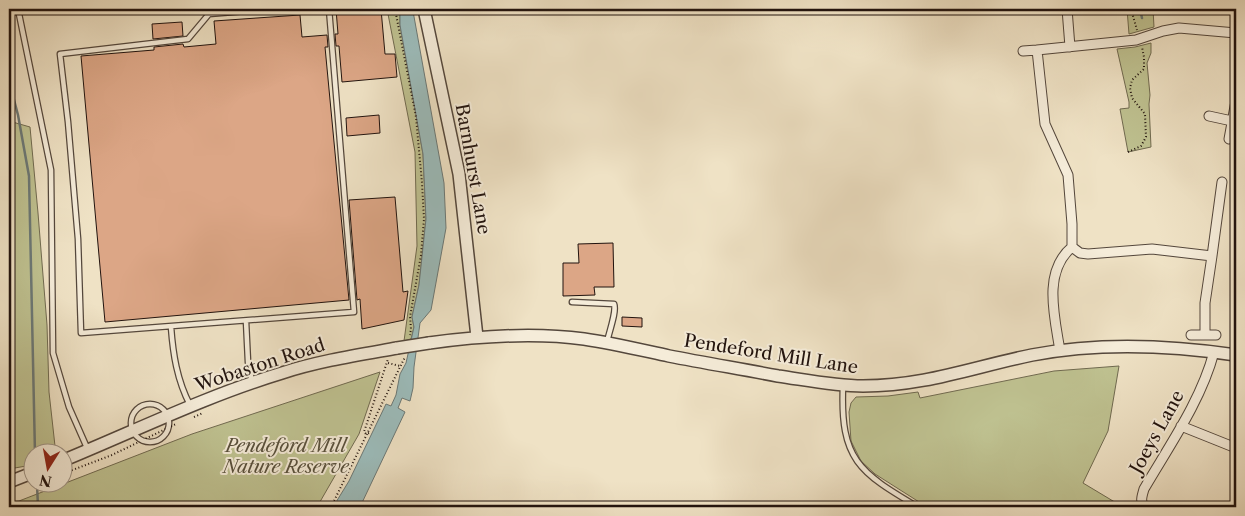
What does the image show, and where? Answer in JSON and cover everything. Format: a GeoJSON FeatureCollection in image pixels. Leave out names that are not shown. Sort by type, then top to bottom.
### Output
{"type":"FeatureCollection","features":[{"type":"Feature","properties":{"kind":"street","name":"Barnhurst Lane"},"geometry":{"type":"LineString","coordinates":[[424,9],[459,174],[477,337]]}},
{"type":"Feature","properties":{"kind":"street"},"geometry":{"type":"LineString","coordinates":[[1067,9],[1070,46]]}},
{"type":"Feature","properties":{"kind":"street"},"geometry":{"type":"LineString","coordinates":[[1023,50],[1140,39],[1179,28],[1236,33]]}},
{"type":"Feature","properties":{"kind":"street"},"geometry":{"type":"LineString","coordinates":[[1037,50],[1045,124],[1068,175],[1072,224],[1072,247],[1062,258],[1053,287],[1060,351]]}},
{"type":"Feature","properties":{"kind":"street"},"geometry":{"type":"LineString","coordinates":[[1229,139],[1236,101]]}},
{"type":"Feature","properties":{"kind":"street"},"geometry":{"type":"LineString","coordinates":[[1209,116],[1232,121]]}},
{"type":"Feature","properties":{"kind":"street"},"geometry":{"type":"LineString","coordinates":[[1205,335],[1206,303],[1222,182]]}},
{"type":"Feature","properties":{"kind":"street"},"geometry":{"type":"LineString","coordinates":[[1072,247],[1088,254],[1152,249],[1212,256]]}},
{"type":"Feature","properties":{"kind":"street","name":"Pendeford Mill Lane"},"geometry":{"type":"LineString","coordinates":[[477,337],[525,335],[566,337],[607,343],[713,364],[843,385],[891,385],[923,381],[1010,360],[1060,351],[1108,346],[1182,347],[1236,355]]}},
{"type":"Feature","properties":{"kind":"street"},"geometry":{"type":"LineString","coordinates":[[1191,335],[1216,335]]}},
{"type":"Feature","properties":{"kind":"street","name":"Wobaston Road"},"geometry":{"type":"LineString","coordinates":[[72,457],[136,436],[253,382],[307,366],[429,343],[477,337]]}},
{"type":"Feature","properties":{"kind":"street","name":"Joeys Lane"},"geometry":{"type":"LineString","coordinates":[[1140,506],[1144,489],[1181,426],[1208,374],[1214,352]]}},
{"type":"Feature","properties":{"kind":"street"},"geometry":{"type":"LineString","coordinates":[[1181,426],[1236,448]]}},
{"type":"Feature","properties":{"kind":"lane"},"geometry":{"type":"LineString","coordinates":[[18,9],[51,170],[54,353],[69,407],[88,450]]}},
{"type":"Feature","properties":{"kind":"lane"},"geometry":{"type":"LineString","coordinates":[[273,9],[209,14],[188,39],[60,54],[78,239],[80,334],[354,312],[330,9]]}},
{"type":"Feature","properties":{"kind":"lane"},"geometry":{"type":"LineString","coordinates":[[572,302],[614,304],[616,309],[607,343]]}},
{"type":"Feature","properties":{"kind":"lane"},"geometry":{"type":"LineString","coordinates":[[246,321],[248,362],[253,382]]}},
{"type":"Feature","properties":{"kind":"lane"},"geometry":{"type":"LineString","coordinates":[[171,327],[177,374],[192,411]]}},
{"type":"Feature","properties":{"kind":"lane"},"geometry":{"type":"LineString","coordinates":[[843,385],[842,413],[847,444],[861,468],[882,486],[918,507]]}},
{"type":"Feature","properties":{"kind":"lane"},"geometry":{"type":"LineString","coordinates":[[145,404],[163,408],[172,420],[163,439],[150,443],[136,436],[132,424],[133,416],[138,407],[145,404]]}},
{"type":"Feature","properties":{"kind":"path"},"geometry":{"type":"LineString","coordinates":[[395,9],[416,118],[424,218],[421,255],[410,317],[412,329],[409,339]]}},
{"type":"Feature","properties":{"kind":"path"},"geometry":{"type":"LineString","coordinates":[[1128,152],[1141,146],[1146,137],[1145,114],[1132,98],[1130,88],[1132,80],[1140,74],[1144,66],[1140,39],[1131,9]]}},
{"type":"Feature","properties":{"kind":"path"},"geometry":{"type":"LineString","coordinates":[[9,255],[13,314],[10,431],[12,482]]}},
{"type":"Feature","properties":{"kind":"path"},"geometry":{"type":"LineString","coordinates":[[331,507],[405,358],[402,348]]}},
{"type":"Feature","properties":{"kind":"path"},"geometry":{"type":"LineString","coordinates":[[380,360],[388,358],[388,362],[400,366]]}},
{"type":"Feature","properties":{"kind":"path"},"geometry":{"type":"LineString","coordinates":[[369,433],[366,434],[364,432],[388,362]]}},
{"type":"Feature","properties":{"kind":"path"},"geometry":{"type":"LineString","coordinates":[[192,411],[203,413]]}},
{"type":"Feature","properties":{"kind":"path"},"geometry":{"type":"LineString","coordinates":[[72,470],[112,454],[136,436],[169,428],[172,420]]}},
{"type":"Feature","properties":{"kind":"green space"},"geometry":{"type":"Polygon","coordinates":[[[387,9],[400,9],[400,25],[423,154],[426,219],[419,285],[412,317],[414,327],[411,339],[404,341],[417,246],[415,152],[387,9]]]}},
{"type":"Feature","properties":{"kind":"green space"},"geometry":{"type":"Polygon","coordinates":[[[1127,9],[1153,9],[1154,27],[1129,34],[1127,9]]]}},
{"type":"Feature","properties":{"kind":"green space"},"geometry":{"type":"Polygon","coordinates":[[[1151,43],[1151,53],[1147,63],[1151,147],[1128,152],[1120,109],[1129,108],[1129,102],[1117,49],[1151,43]]]}},
{"type":"Feature","properties":{"kind":"green space"},"geometry":{"type":"Polygon","coordinates":[[[9,121],[30,127],[47,325],[49,392],[55,444],[22,444],[22,467],[9,469],[9,121]]]}},
{"type":"Feature","properties":{"kind":"green space"},"geometry":{"type":"Polygon","coordinates":[[[1119,366],[1108,431],[1083,483],[1123,507],[927,507],[875,474],[861,461],[851,441],[849,412],[851,403],[856,397],[888,396],[918,392],[920,398],[1054,371],[1119,366]]]}},
{"type":"Feature","properties":{"kind":"green space","name":"Pendeford Mill Nature Reserve"},"geometry":{"type":"Polygon","coordinates":[[[380,372],[359,434],[317,507],[9,507],[9,502],[19,501],[37,494],[72,494],[72,480],[192,434],[380,372]]]}},
{"type":"Feature","properties":{"kind":"water"},"geometry":{"type":"Polygon","coordinates":[[[400,9],[412,9],[413,11],[444,183],[446,228],[431,310],[420,323],[410,401],[402,398],[398,408],[405,412],[360,507],[333,507],[349,481],[386,404],[391,406],[396,395],[400,374],[406,363],[414,327],[412,317],[419,285],[426,219],[423,154],[400,25],[400,9]]]}},
{"type":"Feature","properties":{"kind":"building"},"geometry":{"type":"Polygon","coordinates":[[[336,9],[381,9],[385,54],[395,54],[397,77],[342,82],[339,46],[336,46],[335,34],[338,34],[336,9]]]}},
{"type":"Feature","properties":{"kind":"building"},"geometry":{"type":"Polygon","coordinates":[[[300,15],[302,37],[327,35],[328,47],[325,47],[349,300],[105,322],[81,56],[154,50],[154,47],[183,44],[184,47],[216,44],[214,21],[300,15]]]}},
{"type":"Feature","properties":{"kind":"building"},"geometry":{"type":"Polygon","coordinates":[[[182,22],[183,36],[153,39],[152,24],[182,22]]]}},
{"type":"Feature","properties":{"kind":"building"},"geometry":{"type":"Polygon","coordinates":[[[379,115],[380,133],[347,136],[346,118],[379,115]]]}},
{"type":"Feature","properties":{"kind":"building"},"geometry":{"type":"Polygon","coordinates":[[[395,197],[403,292],[408,291],[404,320],[362,329],[360,299],[357,300],[349,200],[395,197]]]}},
{"type":"Feature","properties":{"kind":"building"},"geometry":{"type":"Polygon","coordinates":[[[613,243],[614,287],[594,287],[595,295],[563,296],[563,263],[579,263],[578,244],[613,243]]]}},
{"type":"Feature","properties":{"kind":"building"},"geometry":{"type":"Polygon","coordinates":[[[622,317],[642,318],[642,327],[622,326],[622,317]]]}},
{"type":"Feature","properties":{"kind":"waterway"},"geometry":{"type":"LineString","coordinates":[[1140,9],[1142,18]]}},
{"type":"Feature","properties":{"kind":"waterway"},"geometry":{"type":"LineString","coordinates":[[9,81],[18,115],[29,176],[35,444]]}},
{"type":"Feature","properties":{"kind":"waterway"},"geometry":{"type":"LineString","coordinates":[[37,494],[38,507]]}}]}
